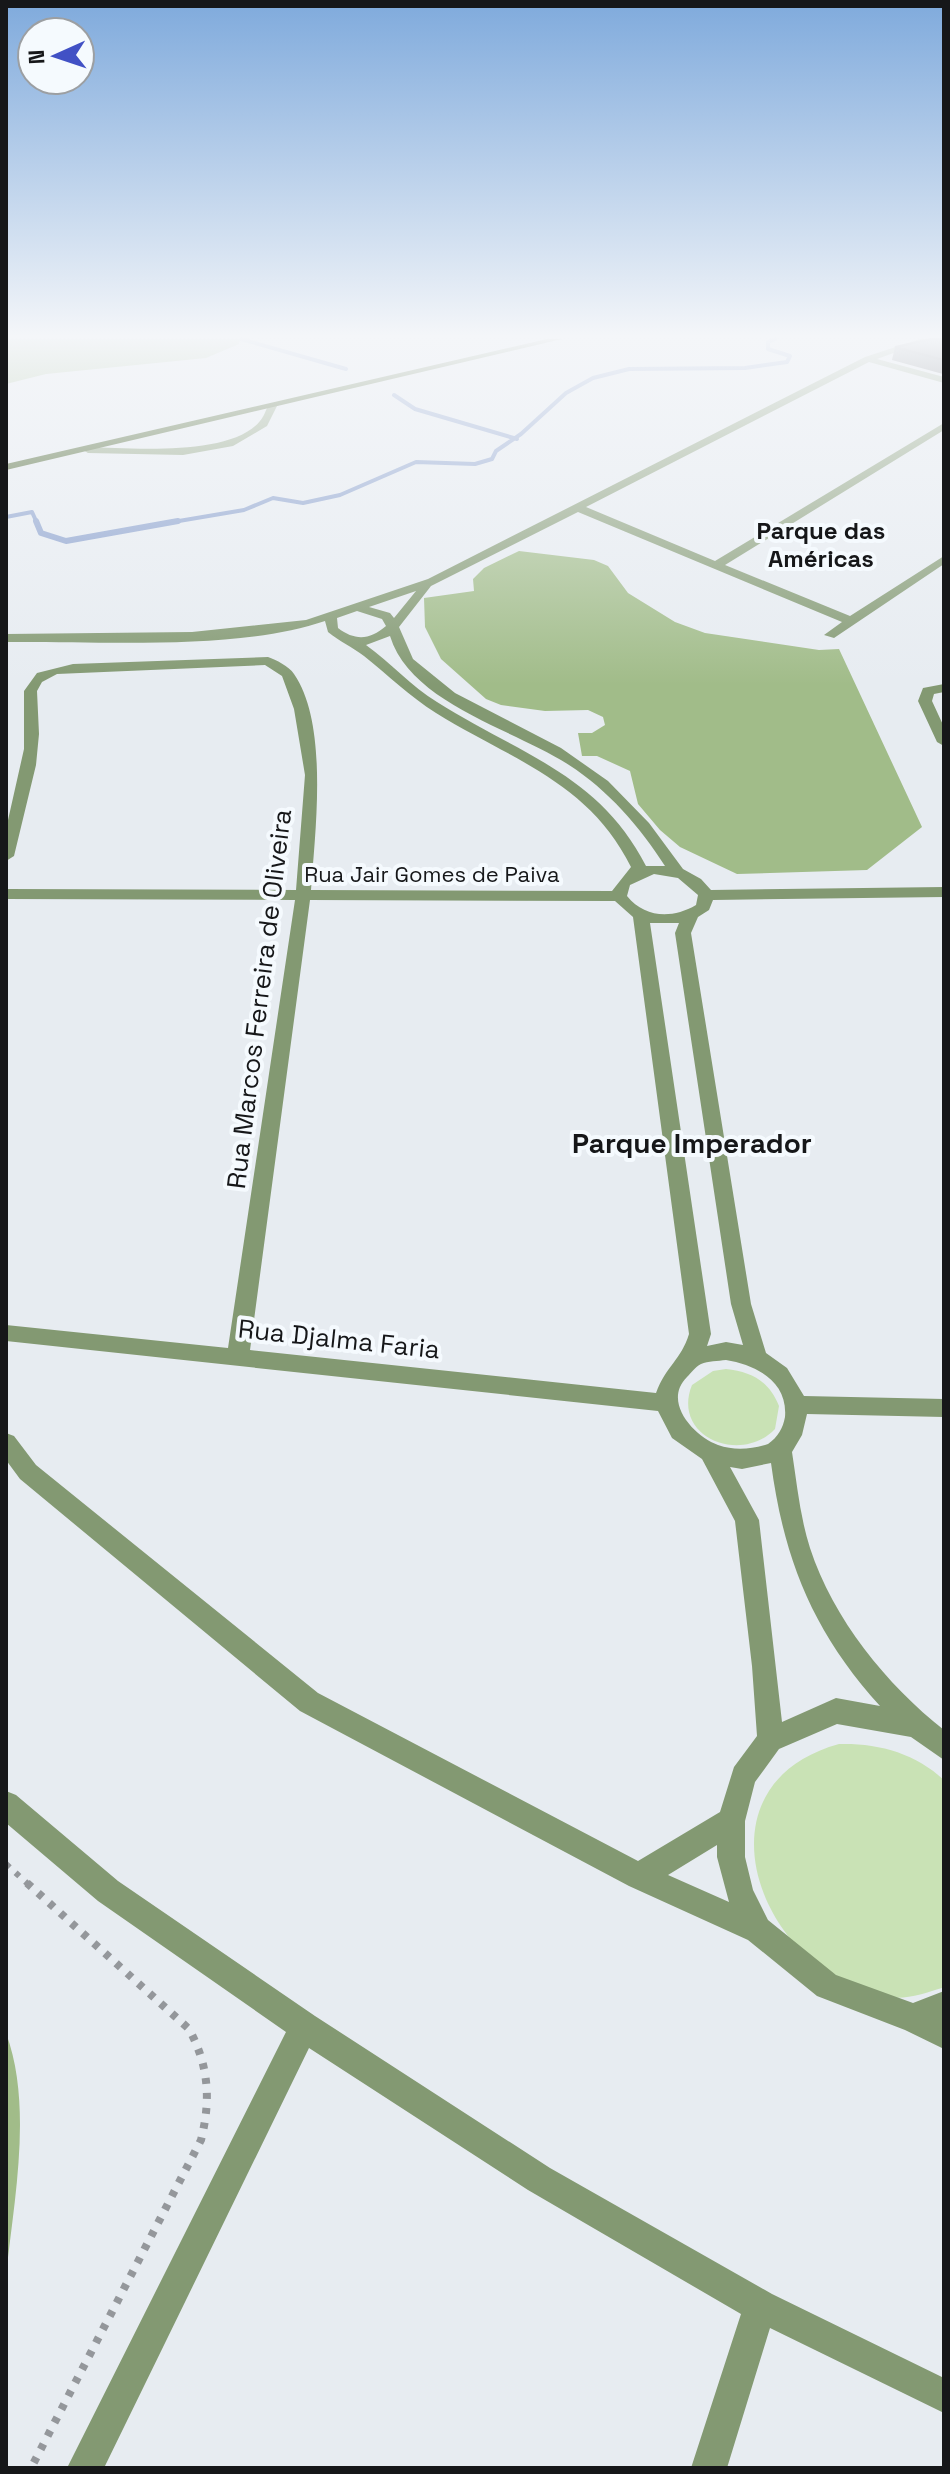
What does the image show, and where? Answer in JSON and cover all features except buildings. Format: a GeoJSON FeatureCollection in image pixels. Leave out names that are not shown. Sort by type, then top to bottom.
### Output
{"type":"FeatureCollection","features":[{"type":"Feature","properties":{"kind":"main road"},"geometry":{"type":"LineString","coordinates":[[6,467],[67,454]]}},
{"type":"Feature","properties":{"kind":"street"},"geometry":{"type":"LineString","coordinates":[[6,638],[192,636],[308,623],[432,582],[680,454]]}},
{"type":"Feature","properties":{"kind":"street"},"geometry":{"type":"LineString","coordinates":[[714,566],[897,454]]}},
{"type":"Feature","properties":{"kind":"street"},"geometry":{"type":"LineString","coordinates":[[576,507],[848,620]]}},
{"type":"Feature","properties":{"kind":"street"},"geometry":{"type":"LineString","coordinates":[[830,635],[842,629],[848,620],[944,559]]}},
{"type":"Feature","properties":{"kind":"street"},"geometry":{"type":"LineString","coordinates":[[249,632],[325,634],[371,641],[385,636],[394,628],[410,602],[432,582]]}},
{"type":"Feature","properties":{"kind":"street"},"geometry":{"type":"LineString","coordinates":[[353,607],[386,616],[394,628],[403,655],[436,686],[510,730],[574,762],[605,785],[661,846],[677,872]]}},
{"type":"Feature","properties":{"kind":"street"},"geometry":{"type":"LineString","coordinates":[[335,613],[331,618],[332,629],[365,650],[416,695],[463,724],[558,773],[597,806],[633,852],[639,868],[632,874],[621,884],[619,896],[626,908],[641,916],[667,921],[690,916],[703,907],[706,895],[697,881],[677,872],[654,869],[632,874]]}},
{"type":"Feature","properties":{"kind":"street","name":"Rua Marcos Ferreira de Oliveira"},"geometry":{"type":"LineString","coordinates":[[6,856],[21,804],[32,734],[31,691],[37,679],[59,669],[268,661],[288,674],[301,709],[312,775],[303,896],[238,1356]]}},
{"type":"Feature","properties":{"kind":"street"},"geometry":{"type":"LineString","coordinates":[[944,688],[928,691],[925,701],[944,742]]}},
{"type":"Feature","properties":{"kind":"street"},"geometry":{"type":"LineString","coordinates":[[706,895],[944,892]]}},
{"type":"Feature","properties":{"kind":"street","name":"Rua Jair Gomes de Paiva"},"geometry":{"type":"LineString","coordinates":[[6,894],[619,896]]}},
{"type":"Feature","properties":{"kind":"street"},"geometry":{"type":"LineString","coordinates":[[641,916],[700,1334],[692,1359],[672,1378],[666,1403],[679,1433],[712,1456],[747,1520],[765,1666],[770,1740]]}},
{"type":"Feature","properties":{"kind":"street"},"geometry":{"type":"LineString","coordinates":[[690,916],[683,933],[741,1304],[757,1358]]}},
{"type":"Feature","properties":{"kind":"street","name":"Rua Djalma Faria"},"geometry":{"type":"LineString","coordinates":[[6,1333],[666,1403]]}},
{"type":"Feature","properties":{"kind":"street"},"geometry":{"type":"LineString","coordinates":[[692,1359],[726,1351],[757,1358],[781,1374],[798,1405],[796,1427],[780,1450],[748,1461],[712,1456]]}},
{"type":"Feature","properties":{"kind":"street"},"geometry":{"type":"LineString","coordinates":[[798,1405],[944,1408]]}},
{"type":"Feature","properties":{"kind":"street"},"geometry":{"type":"LineString","coordinates":[[6,1443],[28,1472],[309,1702],[639,1876],[758,1930],[827,1986],[913,2018],[944,2034]]}},
{"type":"Feature","properties":{"kind":"street"},"geometry":{"type":"LineString","coordinates":[[780,1450],[803,1562],[837,1628],[912,1724],[944,1747]]}},
{"type":"Feature","properties":{"kind":"street"},"geometry":{"type":"LineString","coordinates":[[758,1930],[740,1894],[731,1857],[731,1821],[743,1776],[770,1740],[836,1711],[912,1724]]}},
{"type":"Feature","properties":{"kind":"street"},"geometry":{"type":"LineString","coordinates":[[6,1805],[108,1891],[304,2027],[539,2179],[760,2306],[944,2396]]}},
{"type":"Feature","properties":{"kind":"street"},"geometry":{"type":"LineString","coordinates":[[639,1876],[731,1821]]}},
{"type":"Feature","properties":{"kind":"street"},"geometry":{"type":"LineString","coordinates":[[913,2018],[944,2006]]}},
{"type":"Feature","properties":{"kind":"street"},"geometry":{"type":"LineString","coordinates":[[85,2468],[304,2027]]}},
{"type":"Feature","properties":{"kind":"street"},"geometry":{"type":"LineString","coordinates":[[709,2468],[760,2306]]}},
{"type":"Feature","properties":{"kind":"path"},"geometry":{"type":"LineString","coordinates":[[6,1864],[189,2029],[201,2050],[208,2074],[209,2095],[201,2140],[31,2468]]}},
{"type":"Feature","properties":{"kind":"green space"},"geometry":{"type":"Polygon","coordinates":[[[519,551],[594,560],[608,566],[628,593],[675,622],[705,633],[819,650],[839,649],[922,827],[867,870],[737,874],[680,847],[660,830],[638,804],[630,771],[597,756],[582,756],[578,733],[592,733],[605,725],[603,717],[588,710],[545,711],[501,705],[486,699],[441,659],[425,627],[424,598],[474,591],[473,579],[484,568],[519,551]]]}},
{"type":"Feature","properties":{"kind":"green space"},"geometry":{"type":"Polygon","coordinates":[[[726,1369],[758,1379],[775,1397],[779,1406],[775,1429],[761,1440],[745,1445],[728,1445],[700,1431],[691,1419],[688,1403],[692,1385],[713,1371],[726,1369]]]}},
{"type":"Feature","properties":{"kind":"green space"},"geometry":{"type":"Polygon","coordinates":[[[839,1744],[868,1745],[908,1756],[944,1780],[942,1988],[916,1996],[895,1998],[843,1982],[805,1955],[777,1919],[759,1879],[754,1837],[765,1798],[792,1766],[839,1744]]]}},
{"type":"Feature","properties":{"kind":"green space"},"geometry":{"type":"Polygon","coordinates":[[[6,2033],[19,2091],[20,2122],[17,2185],[6,2275],[6,2033]]]}},
{"type":"Feature","properties":{"kind":"waterway"},"geometry":{"type":"LineString","coordinates":[[167,523],[244,510],[273,498],[303,503],[340,495],[416,462],[475,464],[492,459],[494,454]]}},
{"type":"Feature","properties":{"kind":"waterway"},"geometry":{"type":"LineString","coordinates":[[6,517],[32,512],[37,523]]}},
{"type":"Feature","properties":{"kind":"waterway"},"geometry":{"type":"LineString","coordinates":[[36,521],[41,533],[66,541],[178,521]]}},
{"type":"Feature","properties":{"kind":"district","name":"Parque das Américas"},"geometry":{"type":"Point","coordinates":[821,545]}},
{"type":"Feature","properties":{"kind":"district","name":"Parque Imperador"},"geometry":{"type":"Point","coordinates":[692,1143]}}]}
